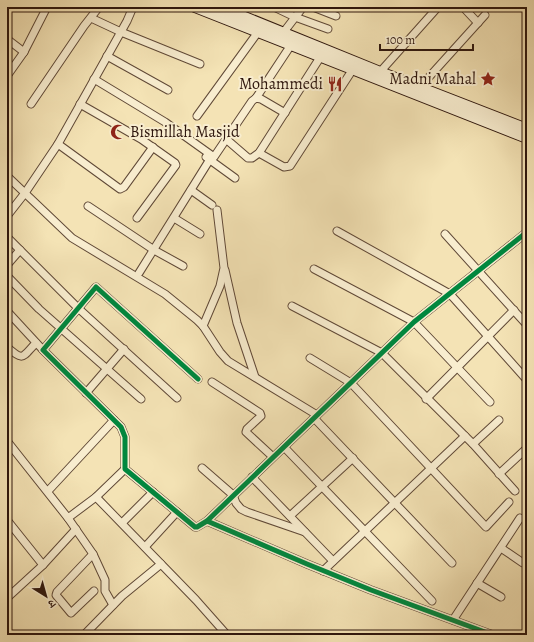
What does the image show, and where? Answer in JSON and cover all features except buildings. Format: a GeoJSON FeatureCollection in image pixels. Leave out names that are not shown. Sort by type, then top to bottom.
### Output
{"type":"FeatureCollection","features":[{"type":"Feature","properties":{"kind":"street"},"geometry":{"type":"LineString","coordinates":[[7,76],[24,52],[47,7]]}},
{"type":"Feature","properties":{"kind":"street"},"geometry":{"type":"LineString","coordinates":[[31,104],[99,7]]}},
{"type":"Feature","properties":{"kind":"street"},"geometry":{"type":"LineString","coordinates":[[7,216],[25,193],[58,144],[121,32],[133,7]]}},
{"type":"Feature","properties":{"kind":"street"},"geometry":{"type":"LineString","coordinates":[[195,7],[527,138]]}},
{"type":"Feature","properties":{"kind":"street"},"geometry":{"type":"LineString","coordinates":[[220,7],[380,72],[527,129]]}},
{"type":"Feature","properties":{"kind":"street"},"geometry":{"type":"LineString","coordinates":[[274,7],[295,17],[328,29]]}},
{"type":"Feature","properties":{"kind":"street"},"geometry":{"type":"LineString","coordinates":[[283,33],[303,7]]}},
{"type":"Feature","properties":{"kind":"street"},"geometry":{"type":"LineString","coordinates":[[313,7],[336,16]]}},
{"type":"Feature","properties":{"kind":"street"},"geometry":{"type":"LineString","coordinates":[[380,72],[438,7]]}},
{"type":"Feature","properties":{"kind":"street"},"geometry":{"type":"LineString","coordinates":[[463,7],[478,23]]}},
{"type":"Feature","properties":{"kind":"street"},"geometry":{"type":"LineString","coordinates":[[420,87],[485,15]]}},
{"type":"Feature","properties":{"kind":"street"},"geometry":{"type":"LineString","coordinates":[[91,18],[121,32],[200,64]]}},
{"type":"Feature","properties":{"kind":"street"},"geometry":{"type":"LineString","coordinates":[[197,116],[258,32]]}},
{"type":"Feature","properties":{"kind":"street"},"geometry":{"type":"LineString","coordinates":[[7,39],[24,52]]}},
{"type":"Feature","properties":{"kind":"street"},"geometry":{"type":"LineString","coordinates":[[139,273],[211,158],[216,156],[226,139],[252,101],[256,98],[291,45]]}},
{"type":"Feature","properties":{"kind":"street"},"geometry":{"type":"LineString","coordinates":[[107,56],[168,90]]}},
{"type":"Feature","properties":{"kind":"street"},"geometry":{"type":"LineString","coordinates":[[226,139],[248,158],[252,158],[259,153],[321,56]]}},
{"type":"Feature","properties":{"kind":"street"},"geometry":{"type":"LineString","coordinates":[[259,153],[284,167],[290,166],[353,69]]}},
{"type":"Feature","properties":{"kind":"street"},"geometry":{"type":"LineString","coordinates":[[94,79],[165,122],[235,178]]}},
{"type":"Feature","properties":{"kind":"street"},"geometry":{"type":"LineString","coordinates":[[256,98],[261,98],[285,113]]}},
{"type":"Feature","properties":{"kind":"street"},"geometry":{"type":"LineString","coordinates":[[80,104],[153,147],[176,163],[137,218]]}},
{"type":"Feature","properties":{"kind":"street"},"geometry":{"type":"LineString","coordinates":[[58,144],[120,188],[124,187],[153,147]]}},
{"type":"Feature","properties":{"kind":"street"},"geometry":{"type":"LineString","coordinates":[[202,154],[211,158]]}},
{"type":"Feature","properties":{"kind":"street"},"geometry":{"type":"LineString","coordinates":[[7,176],[72,238],[165,294],[203,326],[220,352],[228,361],[255,376],[315,416],[394,503],[452,563]]}},
{"type":"Feature","properties":{"kind":"street"},"geometry":{"type":"LineString","coordinates":[[191,190],[215,208],[224,268],[237,323],[255,376]]}},
{"type":"Feature","properties":{"kind":"street"},"geometry":{"type":"LineString","coordinates":[[88,206],[154,250],[183,266]]}},
{"type":"Feature","properties":{"kind":"street"},"geometry":{"type":"LineString","coordinates":[[174,218],[200,234]]}},
{"type":"Feature","properties":{"kind":"street"},"geometry":{"type":"LineString","coordinates":[[338,231],[450,294],[526,378]]}},
{"type":"Feature","properties":{"kind":"street"},"geometry":{"type":"LineString","coordinates":[[125,469],[195,527],[197,527],[207,521],[414,322],[527,232]]}},
{"type":"Feature","properties":{"kind":"street"},"geometry":{"type":"LineString","coordinates":[[445,234],[527,325]]}},
{"type":"Feature","properties":{"kind":"street"},"geometry":{"type":"LineString","coordinates":[[7,237],[78,308],[177,398]]}},
{"type":"Feature","properties":{"kind":"street"},"geometry":{"type":"LineString","coordinates":[[7,266],[20,250]]}},
{"type":"Feature","properties":{"kind":"street"},"geometry":{"type":"LineString","coordinates":[[203,326],[220,286],[224,268]]}},
{"type":"Feature","properties":{"kind":"street"},"geometry":{"type":"LineString","coordinates":[[314,269],[414,322],[490,402]]}},
{"type":"Feature","properties":{"kind":"street"},"geometry":{"type":"LineString","coordinates":[[7,276],[39,309],[141,399]]}},
{"type":"Feature","properties":{"kind":"street"},"geometry":{"type":"LineString","coordinates":[[43,350],[96,287],[198,379]]}},
{"type":"Feature","properties":{"kind":"street"},"geometry":{"type":"LineString","coordinates":[[292,306],[382,353],[426,399],[473,444],[515,491]]}},
{"type":"Feature","properties":{"kind":"street"},"geometry":{"type":"LineString","coordinates":[[426,399],[514,310]]}},
{"type":"Feature","properties":{"kind":"street"},"geometry":{"type":"LineString","coordinates":[[7,311],[36,343],[121,427],[125,437],[125,469],[96,497],[68,518]]}},
{"type":"Feature","properties":{"kind":"street"},"geometry":{"type":"LineString","coordinates":[[7,348],[20,357],[23,356],[36,343]]}},
{"type":"Feature","properties":{"kind":"street"},"geometry":{"type":"LineString","coordinates":[[86,393],[124,349]]}},
{"type":"Feature","properties":{"kind":"street"},"geometry":{"type":"LineString","coordinates":[[310,358],[351,383],[486,527],[509,502]]}},
{"type":"Feature","properties":{"kind":"street"},"geometry":{"type":"LineString","coordinates":[[212,382],[260,413],[261,416],[247,429],[246,432],[273,457]]}},
{"type":"Feature","properties":{"kind":"street"},"geometry":{"type":"LineString","coordinates":[[48,491],[114,420]]}},
{"type":"Feature","properties":{"kind":"street"},"geometry":{"type":"LineString","coordinates":[[473,444],[499,420]]}},
{"type":"Feature","properties":{"kind":"street"},"geometry":{"type":"LineString","coordinates":[[323,571],[465,436]]}},
{"type":"Feature","properties":{"kind":"street"},"geometry":{"type":"LineString","coordinates":[[7,441],[48,491],[93,554],[104,580],[105,591],[114,605]]}},
{"type":"Feature","properties":{"kind":"street"},"geometry":{"type":"LineString","coordinates":[[284,447],[432,601]]}},
{"type":"Feature","properties":{"kind":"street"},"geometry":{"type":"LineString","coordinates":[[500,474],[527,448]]}},
{"type":"Feature","properties":{"kind":"street"},"geometry":{"type":"LineString","coordinates":[[290,516],[353,458]]}},
{"type":"Feature","properties":{"kind":"street"},"geometry":{"type":"LineString","coordinates":[[202,468],[233,495],[236,503],[241,509],[305,532]]}},
{"type":"Feature","properties":{"kind":"street"},"geometry":{"type":"LineString","coordinates":[[252,477],[333,561]]}},
{"type":"Feature","properties":{"kind":"street"},"geometry":{"type":"LineString","coordinates":[[122,523],[153,492]]}},
{"type":"Feature","properties":{"kind":"street"},"geometry":{"type":"LineString","coordinates":[[96,497],[201,605],[227,635]]}},
{"type":"Feature","properties":{"kind":"street"},"geometry":{"type":"LineString","coordinates":[[145,547],[177,512]]}},
{"type":"Feature","properties":{"kind":"street"},"geometry":{"type":"LineString","coordinates":[[453,620],[520,518]]}},
{"type":"Feature","properties":{"kind":"street"},"geometry":{"type":"LineString","coordinates":[[7,520],[43,565]]}},
{"type":"Feature","properties":{"kind":"street"},"geometry":{"type":"LineString","coordinates":[[207,521],[323,571],[412,606],[493,635]]}},
{"type":"Feature","properties":{"kind":"street"},"geometry":{"type":"LineString","coordinates":[[7,598],[43,565],[76,529]]}},
{"type":"Feature","properties":{"kind":"street"},"geometry":{"type":"LineString","coordinates":[[501,548],[524,563]]}},
{"type":"Feature","properties":{"kind":"street"},"geometry":{"type":"LineString","coordinates":[[93,554],[57,592],[56,595],[71,613],[94,591]]}},
{"type":"Feature","properties":{"kind":"street"},"geometry":{"type":"LineString","coordinates":[[84,635],[122,596],[161,564]]}},
{"type":"Feature","properties":{"kind":"street"},"geometry":{"type":"LineString","coordinates":[[477,583],[501,597]]}},
{"type":"Feature","properties":{"kind":"cycle path"},"geometry":{"type":"LineString","coordinates":[[207,521],[414,322],[527,232]]}},
{"type":"Feature","properties":{"kind":"cycle path"},"geometry":{"type":"LineString","coordinates":[[198,379],[96,287],[43,350],[121,427],[125,437],[125,469],[195,527],[207,521],[371,590],[493,635]]}},
{"type":"Feature","properties":{"kind":"place","name":"Madni Mahal"},"geometry":{"type":"Point","coordinates":[488,79]}},
{"type":"Feature","properties":{"kind":"place","name":"Mohammedi"},"geometry":{"type":"Point","coordinates":[335,84]}},
{"type":"Feature","properties":{"kind":"place","name":"Bismillah Masjid"},"geometry":{"type":"Point","coordinates":[118,132]}}]}
